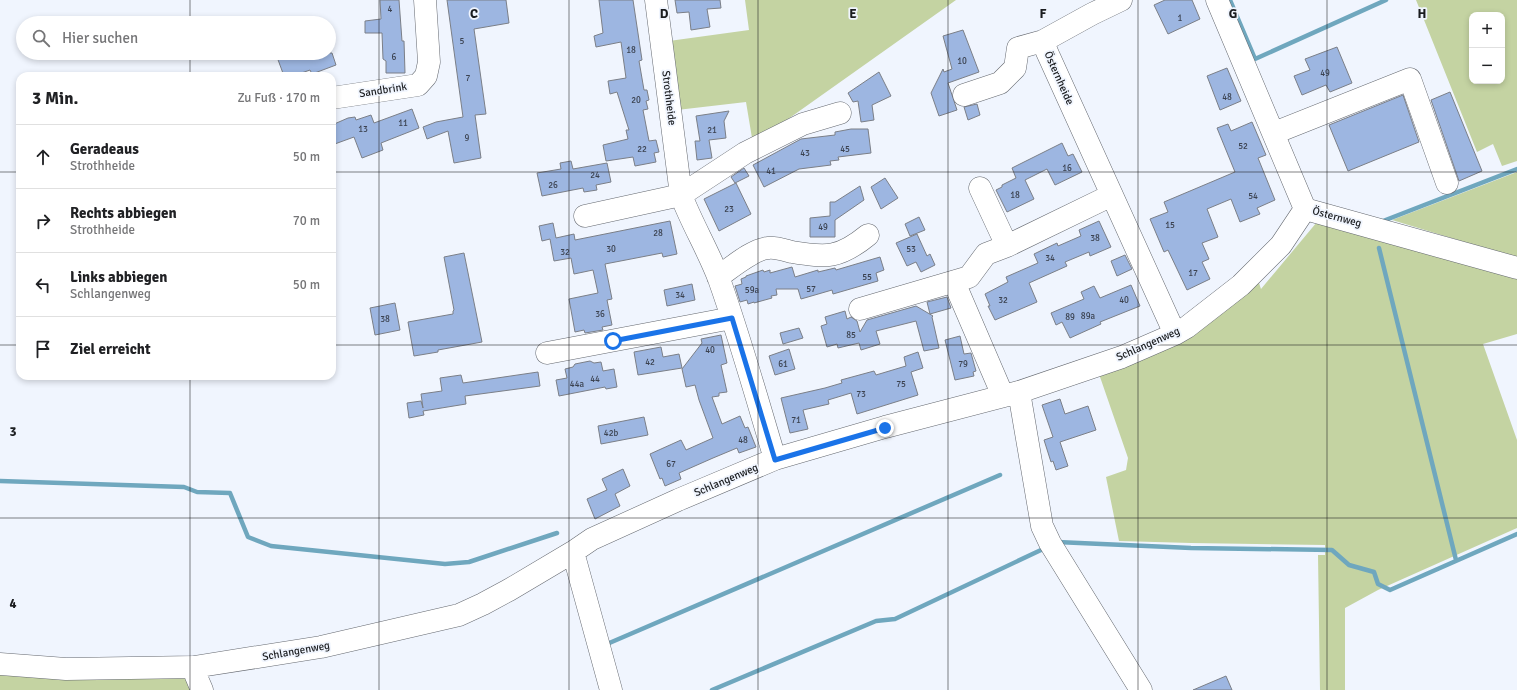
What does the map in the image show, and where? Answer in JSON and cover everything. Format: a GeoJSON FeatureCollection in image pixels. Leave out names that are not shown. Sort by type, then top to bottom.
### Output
{"type":"FeatureCollection","features":[{"type":"Feature","properties":{"kind":"street","name":"Sandbrink"},"geometry":{"type":"LineString","coordinates":[[336,97],[418,85],[426,76],[429,62],[425,0]]}},
{"type":"Feature","properties":{"kind":"street","name":"Strothheide"},"geometry":{"type":"LineString","coordinates":[[656,0],[681,195],[718,276],[775,460]]}},
{"type":"Feature","properties":{"kind":"street","name":"Östernheide"},"geometry":{"type":"LineString","coordinates":[[1121,0],[1043,41],[1174,334]]}},
{"type":"Feature","properties":{"kind":"street","name":"Östernweg"},"geometry":{"type":"LineString","coordinates":[[1217,0],[1305,209],[1517,268]]}},
{"type":"Feature","properties":{"kind":"street"},"geometry":{"type":"LineString","coordinates":[[964,94],[1000,83],[1014,68],[1018,48],[1043,41]]}},
{"type":"Feature","properties":{"kind":"street"},"geometry":{"type":"LineString","coordinates":[[1274,133],[1410,79],[1447,183]]}},
{"type":"Feature","properties":{"kind":"street"},"geometry":{"type":"LineString","coordinates":[[585,216],[681,195],[745,153],[803,124],[840,112]]}},
{"type":"Feature","properties":{"kind":"street"},"geometry":{"type":"LineString","coordinates":[[980,188],[1007,246]]}},
{"type":"Feature","properties":{"kind":"street"},"geometry":{"type":"LineString","coordinates":[[860,309],[969,277],[986,254],[1007,246],[1112,195]]}},
{"type":"Feature","properties":{"kind":"street","name":"Schlangenweg"},"geometry":{"type":"LineString","coordinates":[[0,664],[66,669],[194,668],[321,648],[459,615],[489,601],[573,552],[592,539],[639,517],[775,460],[1011,394],[1122,357],[1174,334],[1187,326],[1241,285],[1281,245],[1305,209]]}},
{"type":"Feature","properties":{"kind":"street"},"geometry":{"type":"LineString","coordinates":[[718,276],[758,250],[768,248],[818,256],[836,254],[853,248],[868,235]]}},
{"type":"Feature","properties":{"kind":"street"},"geometry":{"type":"LineString","coordinates":[[954,282],[1011,394],[1042,526],[1050,544],[1135,688]]}},
{"type":"Feature","properties":{"kind":"street"},"geometry":{"type":"LineString","coordinates":[[547,354],[732,318]]}},
{"type":"Feature","properties":{"kind":"street"},"geometry":{"type":"LineString","coordinates":[[573,552],[611,690]]}},
{"type":"Feature","properties":{"kind":"street"},"geometry":{"type":"LineString","coordinates":[[194,668],[202,690]]}},
{"type":"Feature","properties":{"kind":"green space"},"geometry":{"type":"Polygon","coordinates":[[[745,0],[956,0],[753,144],[746,102],[677,110],[669,41],[749,30],[745,0]]]}},
{"type":"Feature","properties":{"kind":"green space"},"geometry":{"type":"Polygon","coordinates":[[[1416,0],[1517,0],[1517,161],[1502,166],[1493,144],[1477,152],[1416,0]]]}},
{"type":"Feature","properties":{"kind":"green space"},"geometry":{"type":"Polygon","coordinates":[[[1517,172],[1517,258],[1392,220],[1517,172]]]}},
{"type":"Feature","properties":{"kind":"green space"},"geometry":{"type":"Polygon","coordinates":[[[1317,222],[1517,276],[1517,334],[1483,344],[1517,440],[1517,528],[1378,590],[1345,608],[1345,690],[1320,690],[1318,555],[1325,555],[1325,545],[1119,541],[1106,477],[1126,470],[1128,458],[1099,374],[1259,283],[1261,289],[1317,222]]]}},
{"type":"Feature","properties":{"kind":"green space"},"geometry":{"type":"Polygon","coordinates":[[[0,671],[187,676],[193,690],[0,690],[0,671]]]}},
{"type":"Feature","properties":{"kind":"building"},"geometry":{"type":"Polygon","coordinates":[[[380,0],[399,0],[402,41],[404,41],[405,73],[386,73],[386,61],[383,59],[382,33],[365,33],[365,21],[381,19],[380,0]]]}},
{"type":"Feature","properties":{"kind":"building"},"geometry":{"type":"Polygon","coordinates":[[[447,0],[506,0],[509,23],[474,29],[486,114],[475,115],[481,158],[454,163],[448,131],[427,139],[423,127],[436,122],[463,117],[447,0]]]}},
{"type":"Feature","properties":{"kind":"building"},"geometry":{"type":"Polygon","coordinates":[[[599,0],[633,0],[642,60],[639,61],[644,90],[647,90],[649,100],[646,101],[648,109],[643,110],[649,141],[656,140],[659,152],[654,153],[656,162],[635,166],[633,157],[606,161],[603,145],[628,139],[626,130],[629,130],[617,92],[610,94],[608,81],[626,78],[621,42],[596,47],[594,36],[603,33],[599,0]]]}},
{"type":"Feature","properties":{"kind":"building"},"geometry":{"type":"Polygon","coordinates":[[[675,0],[720,0],[721,8],[707,9],[710,27],[691,30],[689,12],[677,13],[675,0]]]}},
{"type":"Feature","properties":{"kind":"building"},"geometry":{"type":"Polygon","coordinates":[[[1165,0],[1192,0],[1200,19],[1168,34],[1154,5],[1165,0]]]}},
{"type":"Feature","properties":{"kind":"building"},"geometry":{"type":"Polygon","coordinates":[[[963,30],[979,72],[948,83],[957,110],[939,116],[931,93],[943,69],[944,72],[952,69],[943,36],[963,30]]]}},
{"type":"Feature","properties":{"kind":"building"},"geometry":{"type":"Polygon","coordinates":[[[1337,47],[1352,83],[1330,92],[1326,85],[1302,95],[1294,76],[1310,70],[1305,59],[1337,47]]]}},
{"type":"Feature","properties":{"kind":"building"},"geometry":{"type":"Polygon","coordinates":[[[278,60],[334,60],[336,65],[317,72],[311,72],[310,70],[304,72],[283,72],[278,60]]]}},
{"type":"Feature","properties":{"kind":"building"},"geometry":{"type":"Polygon","coordinates":[[[1227,68],[1241,101],[1220,110],[1207,76],[1227,68]]]}},
{"type":"Feature","properties":{"kind":"building"},"geometry":{"type":"Polygon","coordinates":[[[879,72],[891,96],[872,105],[874,120],[861,122],[858,101],[853,102],[848,93],[879,72]]]}},
{"type":"Feature","properties":{"kind":"building"},"geometry":{"type":"Polygon","coordinates":[[[1450,92],[1482,171],[1459,181],[1431,100],[1450,92]]]}},
{"type":"Feature","properties":{"kind":"building"},"geometry":{"type":"Polygon","coordinates":[[[1403,95],[1419,142],[1348,171],[1329,125],[1403,95]]]}},
{"type":"Feature","properties":{"kind":"building"},"geometry":{"type":"Polygon","coordinates":[[[977,104],[980,115],[968,120],[964,107],[977,104]]]}},
{"type":"Feature","properties":{"kind":"building"},"geometry":{"type":"Polygon","coordinates":[[[412,109],[419,128],[381,143],[383,150],[362,158],[354,137],[336,144],[336,123],[348,118],[355,117],[356,120],[371,115],[374,123],[412,109]]]}},
{"type":"Feature","properties":{"kind":"building"},"geometry":{"type":"Polygon","coordinates":[[[729,111],[724,121],[726,138],[709,140],[712,158],[697,160],[695,141],[700,141],[696,116],[729,111]]]}},
{"type":"Feature","properties":{"kind":"building"},"geometry":{"type":"Polygon","coordinates":[[[1252,122],[1266,155],[1258,158],[1275,200],[1257,208],[1260,214],[1240,222],[1231,199],[1207,209],[1218,237],[1202,243],[1209,259],[1202,262],[1210,279],[1187,290],[1168,250],[1164,252],[1150,219],[1168,212],[1164,202],[1235,172],[1217,128],[1228,124],[1231,131],[1252,122]]]}},
{"type":"Feature","properties":{"kind":"building"},"geometry":{"type":"Polygon","coordinates":[[[851,129],[868,129],[871,153],[838,157],[839,160],[830,161],[831,165],[799,169],[764,187],[753,165],[801,139],[835,135],[835,132],[851,129]]]}},
{"type":"Feature","properties":{"kind":"building"},"geometry":{"type":"Polygon","coordinates":[[[1062,143],[1068,156],[1073,154],[1082,172],[1055,185],[1047,169],[1025,180],[1034,199],[1007,212],[996,190],[1002,187],[1002,185],[1016,178],[1012,168],[1062,143]]]}},
{"type":"Feature","properties":{"kind":"building"},"geometry":{"type":"Polygon","coordinates":[[[571,161],[573,169],[607,163],[611,182],[596,185],[597,190],[584,192],[583,188],[542,196],[537,173],[561,169],[560,163],[571,161]]]}},
{"type":"Feature","properties":{"kind":"building"},"geometry":{"type":"Polygon","coordinates":[[[744,168],[749,176],[735,183],[731,177],[744,168]]]}},
{"type":"Feature","properties":{"kind":"building"},"geometry":{"type":"Polygon","coordinates":[[[885,178],[898,198],[881,209],[871,187],[885,178]]]}},
{"type":"Feature","properties":{"kind":"building"},"geometry":{"type":"Polygon","coordinates":[[[736,183],[751,214],[719,231],[704,199],[736,183]]]}},
{"type":"Feature","properties":{"kind":"building"},"geometry":{"type":"Polygon","coordinates":[[[860,186],[864,200],[835,220],[835,237],[810,237],[810,218],[830,216],[830,202],[835,202],[860,186]]]}},
{"type":"Feature","properties":{"kind":"building"},"geometry":{"type":"Polygon","coordinates":[[[919,217],[925,230],[910,236],[905,224],[919,217]]]}},
{"type":"Feature","properties":{"kind":"building"},"geometry":{"type":"Polygon","coordinates":[[[670,221],[677,254],[663,257],[662,253],[605,264],[612,299],[607,300],[612,325],[602,327],[603,330],[585,333],[584,330],[575,332],[569,299],[598,293],[593,270],[574,274],[571,258],[554,261],[550,239],[542,241],[539,226],[553,223],[556,238],[574,234],[575,240],[670,221]]]}},
{"type":"Feature","properties":{"kind":"building"},"geometry":{"type":"Polygon","coordinates":[[[1099,221],[1111,247],[1090,256],[1089,252],[1065,262],[1067,266],[1029,283],[1037,302],[995,320],[988,306],[990,306],[985,294],[1008,282],[1006,277],[1038,263],[1034,254],[1057,243],[1058,246],[1081,236],[1079,230],[1099,221]]]}},
{"type":"Feature","properties":{"kind":"building"},"geometry":{"type":"Polygon","coordinates":[[[917,234],[927,256],[930,254],[935,265],[921,272],[916,262],[907,266],[896,243],[917,234]]]}},
{"type":"Feature","properties":{"kind":"building"},"geometry":{"type":"Polygon","coordinates":[[[464,253],[482,342],[414,356],[408,322],[453,314],[454,310],[444,257],[464,253]]]}},
{"type":"Feature","properties":{"kind":"building"},"geometry":{"type":"Polygon","coordinates":[[[1125,255],[1132,269],[1117,276],[1111,261],[1125,255]]]}},
{"type":"Feature","properties":{"kind":"building"},"geometry":{"type":"Polygon","coordinates":[[[880,257],[884,270],[876,273],[878,281],[833,294],[832,290],[801,299],[798,289],[776,289],[777,295],[771,296],[772,298],[748,304],[747,300],[740,302],[735,286],[742,284],[741,279],[746,276],[763,270],[764,272],[770,270],[770,273],[792,267],[795,277],[818,270],[818,272],[835,268],[836,270],[880,257]]]}},
{"type":"Feature","properties":{"kind":"building"},"geometry":{"type":"Polygon","coordinates":[[[692,284],[695,300],[667,306],[664,290],[692,284]]]}},
{"type":"Feature","properties":{"kind":"building"},"geometry":{"type":"Polygon","coordinates":[[[1131,285],[1140,306],[1100,322],[1101,324],[1070,338],[1062,322],[1056,325],[1051,313],[1084,299],[1081,292],[1094,286],[1100,298],[1131,285]]]}},
{"type":"Feature","properties":{"kind":"building"},"geometry":{"type":"Polygon","coordinates":[[[947,297],[951,308],[930,314],[927,302],[947,297]]]}},
{"type":"Feature","properties":{"kind":"building"},"geometry":{"type":"Polygon","coordinates":[[[395,303],[400,330],[375,335],[370,308],[395,303]]]}},
{"type":"Feature","properties":{"kind":"building"},"geometry":{"type":"Polygon","coordinates":[[[916,306],[933,316],[939,348],[924,351],[916,321],[876,331],[880,344],[861,350],[859,343],[838,348],[837,344],[827,347],[821,326],[827,324],[825,317],[845,311],[847,319],[851,317],[857,321],[860,332],[867,320],[916,306]]]}},
{"type":"Feature","properties":{"kind":"building"},"geometry":{"type":"Polygon","coordinates":[[[799,328],[803,338],[783,344],[780,333],[799,328]]]}},
{"type":"Feature","properties":{"kind":"building"},"geometry":{"type":"Polygon","coordinates":[[[721,335],[727,363],[721,365],[727,392],[719,393],[719,396],[712,397],[722,424],[740,416],[745,428],[748,427],[756,447],[739,453],[737,448],[713,458],[679,473],[681,479],[665,486],[662,478],[660,479],[650,454],[681,440],[686,450],[713,438],[695,385],[686,387],[682,369],[702,343],[701,339],[721,335]]]}},
{"type":"Feature","properties":{"kind":"building"},"geometry":{"type":"Polygon","coordinates":[[[960,336],[964,354],[971,353],[976,371],[973,372],[974,376],[955,380],[945,340],[960,336]]]}},
{"type":"Feature","properties":{"kind":"building"},"geometry":{"type":"Polygon","coordinates":[[[661,347],[663,357],[679,354],[682,368],[638,375],[634,352],[661,347]]]}},
{"type":"Feature","properties":{"kind":"building"},"geometry":{"type":"Polygon","coordinates":[[[789,349],[795,369],[775,375],[769,356],[789,349]]]}},
{"type":"Feature","properties":{"kind":"building"},"geometry":{"type":"Polygon","coordinates":[[[918,352],[923,368],[911,372],[918,395],[857,414],[851,393],[828,400],[829,404],[803,410],[808,429],[790,433],[781,398],[825,388],[842,383],[841,380],[874,371],[876,375],[906,366],[904,357],[918,352]]]}},
{"type":"Feature","properties":{"kind":"building"},"geometry":{"type":"Polygon","coordinates":[[[590,361],[594,363],[601,362],[603,371],[614,369],[617,387],[606,389],[605,387],[559,396],[556,380],[567,378],[565,369],[573,367],[575,364],[590,361]]]}},
{"type":"Feature","properties":{"kind":"building"},"geometry":{"type":"Polygon","coordinates":[[[538,372],[540,386],[465,396],[466,404],[423,411],[424,415],[409,418],[407,403],[421,401],[423,408],[421,394],[442,391],[440,378],[461,375],[463,383],[538,372]]]}},
{"type":"Feature","properties":{"kind":"building"},"geometry":{"type":"Polygon","coordinates":[[[1060,399],[1065,414],[1088,406],[1096,430],[1060,442],[1068,466],[1056,470],[1053,461],[1051,462],[1044,440],[1053,437],[1042,405],[1060,399]]]}},
{"type":"Feature","properties":{"kind":"building"},"geometry":{"type":"Polygon","coordinates":[[[644,417],[648,435],[601,444],[598,426],[644,417]]]}},
{"type":"Feature","properties":{"kind":"building"},"geometry":{"type":"Polygon","coordinates":[[[623,469],[630,486],[615,494],[620,506],[595,519],[587,499],[607,490],[602,479],[623,469]]]}},
{"type":"Feature","properties":{"kind":"building"},"geometry":{"type":"Polygon","coordinates":[[[1226,676],[1232,690],[1193,690],[1226,676]]]}},
{"type":"Feature","properties":{"kind":"waterway"},"geometry":{"type":"LineString","coordinates":[[1230,0],[1255,59],[1386,0]]}},
{"type":"Feature","properties":{"kind":"waterway"},"geometry":{"type":"LineString","coordinates":[[1383,221],[1517,169]]}},
{"type":"Feature","properties":{"kind":"waterway"},"geometry":{"type":"LineString","coordinates":[[1379,248],[1456,560]]}},
{"type":"Feature","properties":{"kind":"waterway"},"geometry":{"type":"LineString","coordinates":[[607,642],[607,644],[1000,475]]}},
{"type":"Feature","properties":{"kind":"waterway"},"geometry":{"type":"LineString","coordinates":[[0,481],[184,487],[197,492],[230,493],[248,537],[271,546],[445,564],[469,562],[557,533]]}},
{"type":"Feature","properties":{"kind":"waterway"},"geometry":{"type":"LineString","coordinates":[[1057,542],[1191,548],[1332,550],[1349,565],[1374,572],[1378,584],[1390,590],[1517,534]]}},
{"type":"Feature","properties":{"kind":"waterway"},"geometry":{"type":"LineString","coordinates":[[712,690],[876,621],[895,619],[1041,550]]}},
{"type":"Feature","properties":{"kind":"route"},"geometry":{"type":"LineString","coordinates":[[613,341],[732,318],[775,460],[885,428]]}}]}
